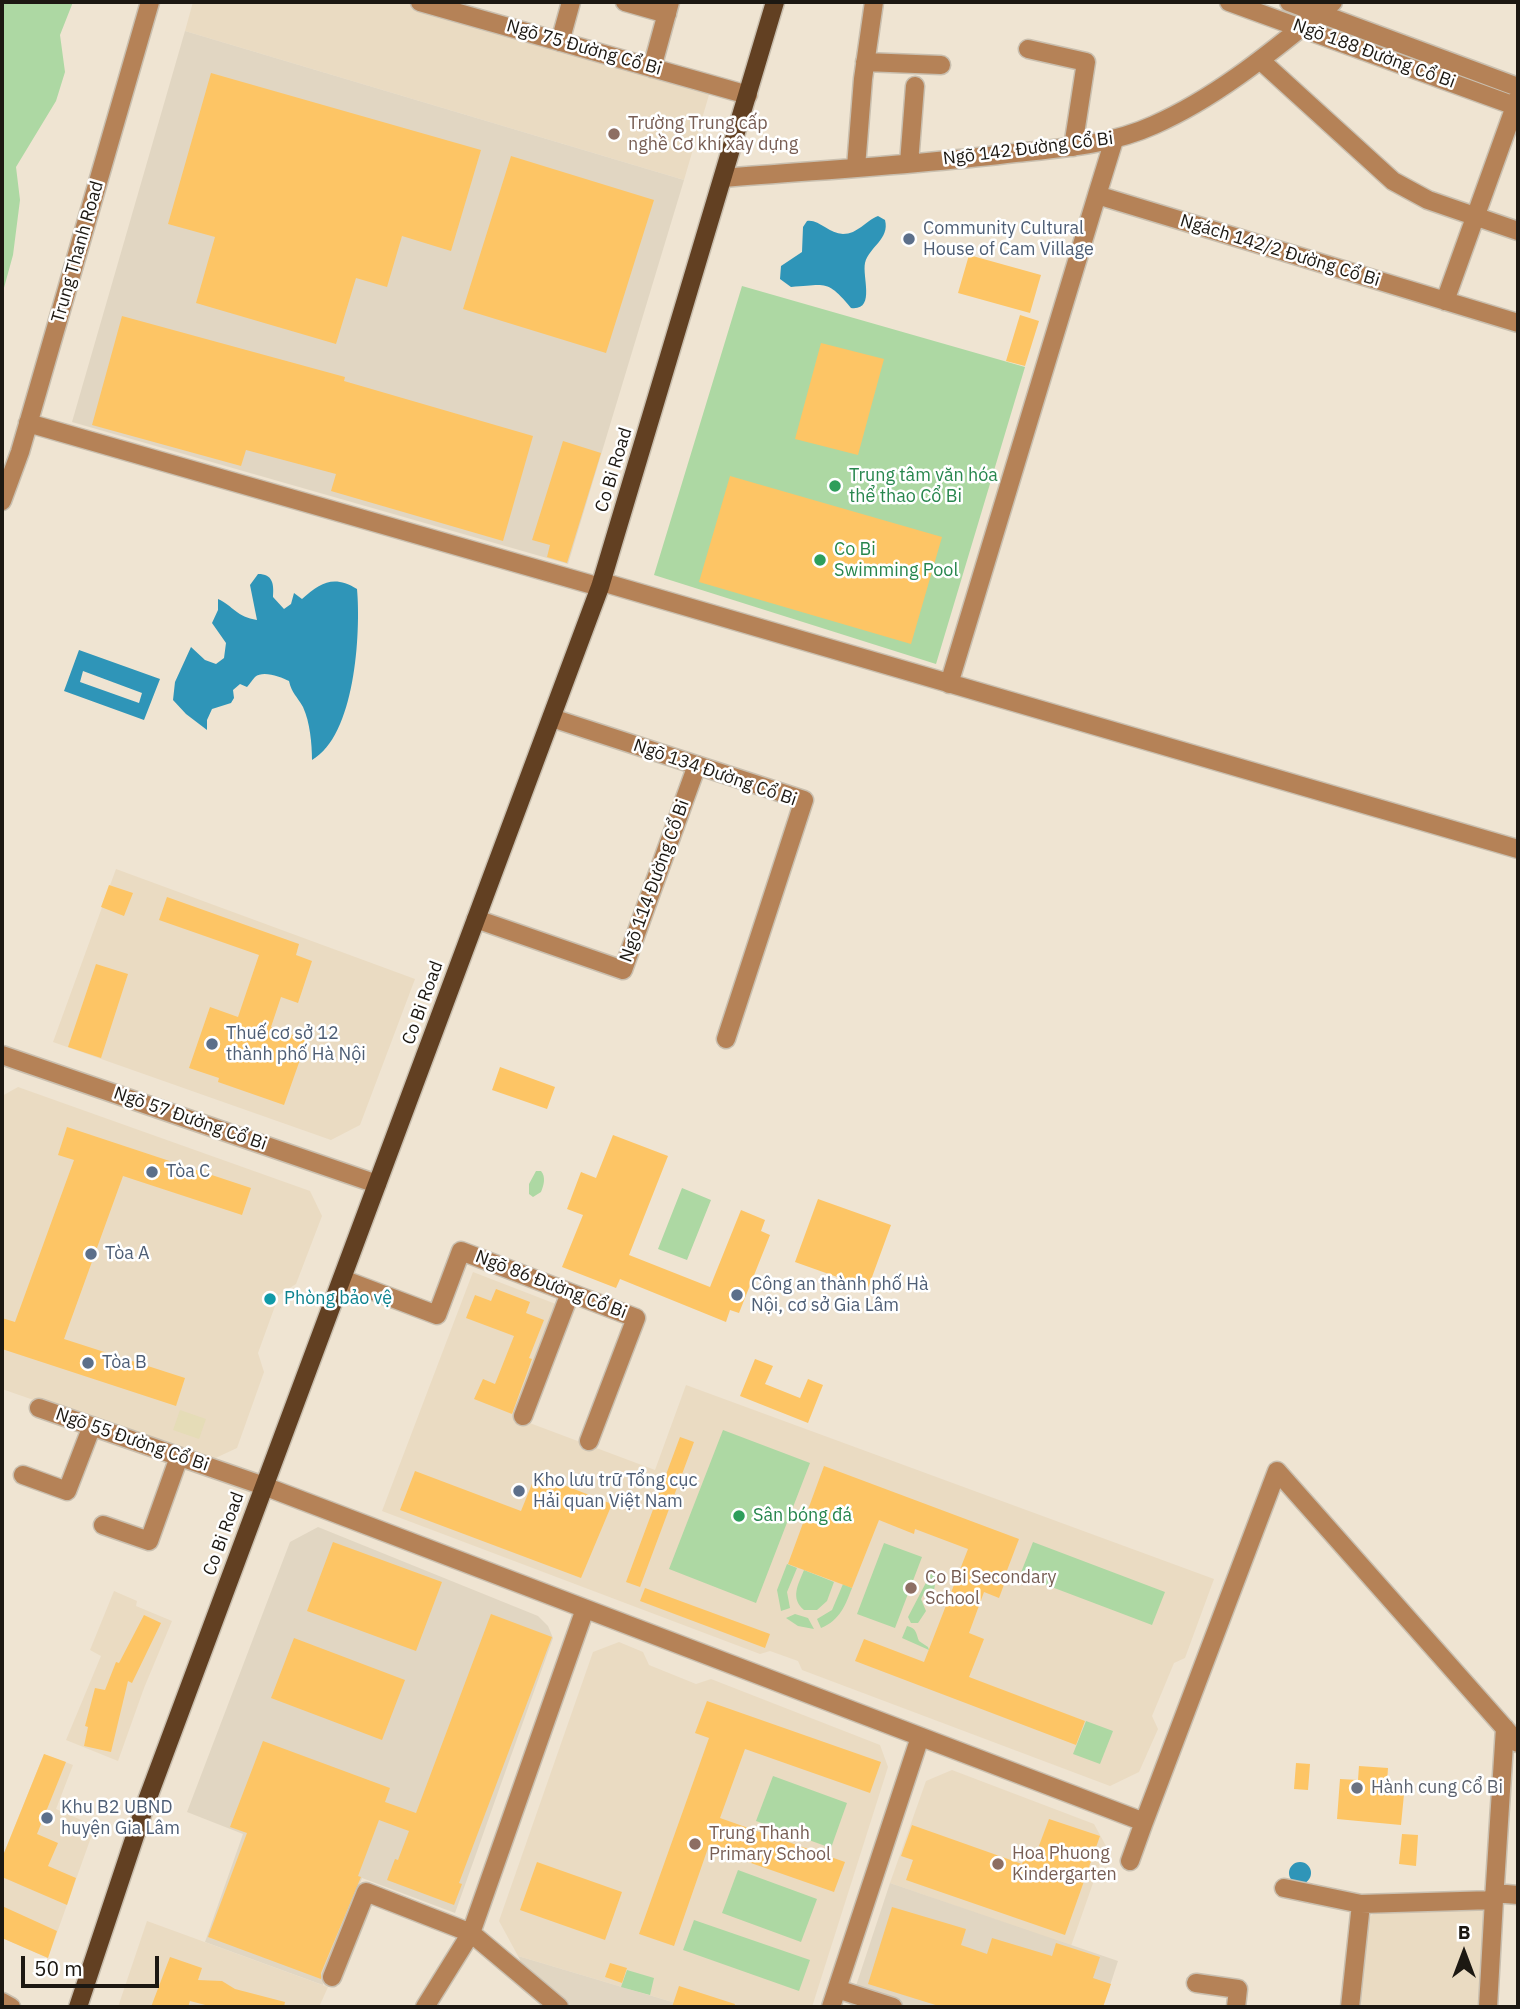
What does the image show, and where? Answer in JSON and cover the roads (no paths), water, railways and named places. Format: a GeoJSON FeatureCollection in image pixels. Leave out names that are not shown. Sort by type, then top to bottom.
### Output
{"type":"FeatureCollection","features":[{"type":"Feature","properties":{"kind":"main road","name":"Co Bi Road"},"geometry":{"type":"LineString","coordinates":[[78,2007],[146,1803],[601,585],[775,2]]}},
{"type":"Feature","properties":{"kind":"street","name":"Trung Thanh Road"},"geometry":{"type":"LineString","coordinates":[[2,501],[28,423],[150,2]]}},
{"type":"Feature","properties":{"kind":"street"},"geometry":{"type":"LineString","coordinates":[[560,41],[571,2]]}},
{"type":"Feature","properties":{"kind":"street"},"geometry":{"type":"LineString","coordinates":[[625,2],[668,8],[652,68]]}},
{"type":"Feature","properties":{"kind":"street"},"geometry":{"type":"LineString","coordinates":[[856,167],[865,62],[874,2]]}},
{"type":"Feature","properties":{"kind":"street","name":"Ngõ 188 Đường Cổ Bi"},"geometry":{"type":"LineString","coordinates":[[1230,2],[1517,104]]}},
{"type":"Feature","properties":{"kind":"street","name":"Ngõ 188 Đường Cổ Bi"},"geometry":{"type":"LineString","coordinates":[[1289,2],[1518,87]]}},
{"type":"Feature","properties":{"kind":"street","name":"Ngõ 142 Đường Cổ Bi"},"geometry":{"type":"LineString","coordinates":[[724,178],[982,157],[1114,140],[1177,114],[1260,60],[1333,2]]}},
{"type":"Feature","properties":{"kind":"street","name":"Ngõ 75 Đường Cổ Bi"},"geometry":{"type":"LineString","coordinates":[[425,3],[748,95]]}},
{"type":"Feature","properties":{"kind":"street"},"geometry":{"type":"LineString","coordinates":[[1028,49],[1086,62],[1073,146]]}},
{"type":"Feature","properties":{"kind":"street"},"geometry":{"type":"LineString","coordinates":[[1260,60],[1393,181],[1419,196],[1518,231]]}},
{"type":"Feature","properties":{"kind":"street"},"geometry":{"type":"LineString","coordinates":[[865,62],[941,65]]}},
{"type":"Feature","properties":{"kind":"street"},"geometry":{"type":"LineString","coordinates":[[909,163],[915,86]]}},
{"type":"Feature","properties":{"kind":"street"},"geometry":{"type":"LineString","coordinates":[[1445,301],[1517,104]]}},
{"type":"Feature","properties":{"kind":"street"},"geometry":{"type":"LineString","coordinates":[[950,684],[1114,140]]}},
{"type":"Feature","properties":{"kind":"street","name":"Ngách 142/2 Đường Cổ Bi"},"geometry":{"type":"LineString","coordinates":[[1097,195],[1518,323]]}},
{"type":"Feature","properties":{"kind":"street"},"geometry":{"type":"LineString","coordinates":[[28,423],[950,684],[1518,849]]}},
{"type":"Feature","properties":{"kind":"street","name":"Ngõ 134 Đường Cổ Bi"},"geometry":{"type":"LineString","coordinates":[[552,718],[804,800],[726,1039]]}},
{"type":"Feature","properties":{"kind":"street","name":"Ngõ 114 Đường Cổ Bi"},"geometry":{"type":"LineString","coordinates":[[477,919],[623,970],[697,765]]}},
{"type":"Feature","properties":{"kind":"street","name":"Ngõ 57 Đường Cổ Bi"},"geometry":{"type":"LineString","coordinates":[[2,1055],[377,1184]]}},
{"type":"Feature","properties":{"kind":"street","name":"Ngõ 86 Đường Cổ Bi"},"geometry":{"type":"LineString","coordinates":[[342,1279],[437,1315],[461,1251],[636,1318],[589,1441]]}},
{"type":"Feature","properties":{"kind":"street"},"geometry":{"type":"LineString","coordinates":[[523,1416],[570,1293]]}},
{"type":"Feature","properties":{"kind":"street","name":"Ngõ 55 Đường Cổ Bi"},"geometry":{"type":"LineString","coordinates":[[39,1408],[264,1486],[1144,1822]]}},
{"type":"Feature","properties":{"kind":"street"},"geometry":{"type":"LineString","coordinates":[[23,1475],[67,1491],[92,1426]]}},
{"type":"Feature","properties":{"kind":"street"},"geometry":{"type":"LineString","coordinates":[[103,1525],[149,1541],[179,1457]]}},
{"type":"Feature","properties":{"kind":"street"},"geometry":{"type":"LineString","coordinates":[[1129,1861],[1278,1471],[1518,1742]]}},
{"type":"Feature","properties":{"kind":"street"},"geometry":{"type":"LineString","coordinates":[[425,2007],[471,1933],[585,1609]]}},
{"type":"Feature","properties":{"kind":"street"},"geometry":{"type":"LineString","coordinates":[[1488,2007],[1505,1728]]}},
{"type":"Feature","properties":{"kind":"street"},"geometry":{"type":"LineString","coordinates":[[831,2007],[920,1737]]}},
{"type":"Feature","properties":{"kind":"street"},"geometry":{"type":"LineString","coordinates":[[1284,1888],[1361,1904],[1518,1895]]}},
{"type":"Feature","properties":{"kind":"street"},"geometry":{"type":"LineString","coordinates":[[332,1978],[366,1892],[471,1933],[559,2007]]}},
{"type":"Feature","properties":{"kind":"street"},"geometry":{"type":"LineString","coordinates":[[1350,2007],[1361,1904]]}},
{"type":"Feature","properties":{"kind":"street"},"geometry":{"type":"LineString","coordinates":[[1196,1983],[1238,1989],[1236,2007]]}},
{"type":"Feature","properties":{"kind":"street"},"geometry":{"type":"LineString","coordinates":[[837,1989],[893,2007]]}},
{"type":"Feature","properties":{"kind":"street"},"geometry":{"type":"LineString","coordinates":[[2,2002],[11,2007]]}},
{"type":"Feature","properties":{"kind":"water"},"geometry":{"type":"Polygon","coordinates":[[[878,216],[885,220],[885,232],[867,257],[866,299],[859,308],[851,308],[831,288],[819,285],[791,287],[780,279],[781,266],[802,252],[803,227],[807,221],[816,222],[833,232],[843,234],[853,232],[878,216]]]}},
{"type":"Feature","properties":{"kind":"water"},"geometry":{"type":"Polygon","coordinates":[[[258,574],[270,578],[273,597],[284,609],[291,604],[294,593],[302,599],[328,582],[341,582],[357,589],[356,657],[346,707],[338,729],[326,748],[312,760],[305,713],[286,679],[263,674],[255,677],[247,687],[240,684],[233,690],[234,698],[231,703],[212,709],[207,720],[207,730],[173,700],[175,682],[191,647],[205,660],[216,664],[224,658],[226,643],[212,623],[218,610],[218,599],[240,614],[257,620],[250,585],[258,574]]]}},
{"type":"Feature","properties":{"kind":"water"},"geometry":{"type":"Polygon","coordinates":[[[79,650],[160,679],[144,720],[64,691],[79,650]],[[83,671],[80,682],[139,703],[142,693],[83,671]]]}},
{"type":"Feature","properties":{"kind":"water"},"geometry":{"type":"Polygon","coordinates":[[[1300,1862],[1308,1865],[1311,1873],[1308,1881],[1300,1884],[1292,1881],[1289,1873],[1292,1865],[1300,1862]]]}},
{"type":"Feature","properties":{"kind":"place","name":"Trường Trung cấp nghề Cơ khí xây dựng"},"geometry":{"type":"Point","coordinates":[614,134]}},
{"type":"Feature","properties":{"kind":"place","name":"Community Cultural House of Cam Village"},"geometry":{"type":"Point","coordinates":[909,239]}},
{"type":"Feature","properties":{"kind":"place","name":"Trung tâm văn hóa thể thao Cổ Bi"},"geometry":{"type":"Point","coordinates":[835,486]}},
{"type":"Feature","properties":{"kind":"place","name":"Co Bi Swimming Pool"},"geometry":{"type":"Point","coordinates":[820,560]}},
{"type":"Feature","properties":{"kind":"place","name":"Thuế cơ sở 12 thành phố Hà Nội"},"geometry":{"type":"Point","coordinates":[212,1044]}},
{"type":"Feature","properties":{"kind":"place","name":"Tòa C"},"geometry":{"type":"Point","coordinates":[152,1172]}},
{"type":"Feature","properties":{"kind":"place","name":"Tòa A"},"geometry":{"type":"Point","coordinates":[91,1254]}},
{"type":"Feature","properties":{"kind":"place","name":"Công an thành phố Hà Nội, cơ sở Gia Lâm"},"geometry":{"type":"Point","coordinates":[737,1295]}},
{"type":"Feature","properties":{"kind":"place","name":"Phòng bảo vệ"},"geometry":{"type":"Point","coordinates":[270,1299]}},
{"type":"Feature","properties":{"kind":"place","name":"Tòa B"},"geometry":{"type":"Point","coordinates":[88,1363]}},
{"type":"Feature","properties":{"kind":"place","name":"Kho lưu trữ Tổng cục Hải quan Việt Nam"},"geometry":{"type":"Point","coordinates":[519,1491]}},
{"type":"Feature","properties":{"kind":"place","name":"Sân bóng đá"},"geometry":{"type":"Point","coordinates":[739,1516]}},
{"type":"Feature","properties":{"kind":"place","name":"Co Bi Secondary School"},"geometry":{"type":"Point","coordinates":[911,1588]}},
{"type":"Feature","properties":{"kind":"place","name":"Hành cung Cổ Bi"},"geometry":{"type":"Point","coordinates":[1357,1788]}},
{"type":"Feature","properties":{"kind":"place","name":"Khu B2 UBND huyện Gia Lâm"},"geometry":{"type":"Point","coordinates":[47,1818]}},
{"type":"Feature","properties":{"kind":"place","name":"Trung Thanh Primary School"},"geometry":{"type":"Point","coordinates":[695,1844]}},
{"type":"Feature","properties":{"kind":"place","name":"Hoa Phuong Kindergarten"},"geometry":{"type":"Point","coordinates":[998,1864]}}]}
